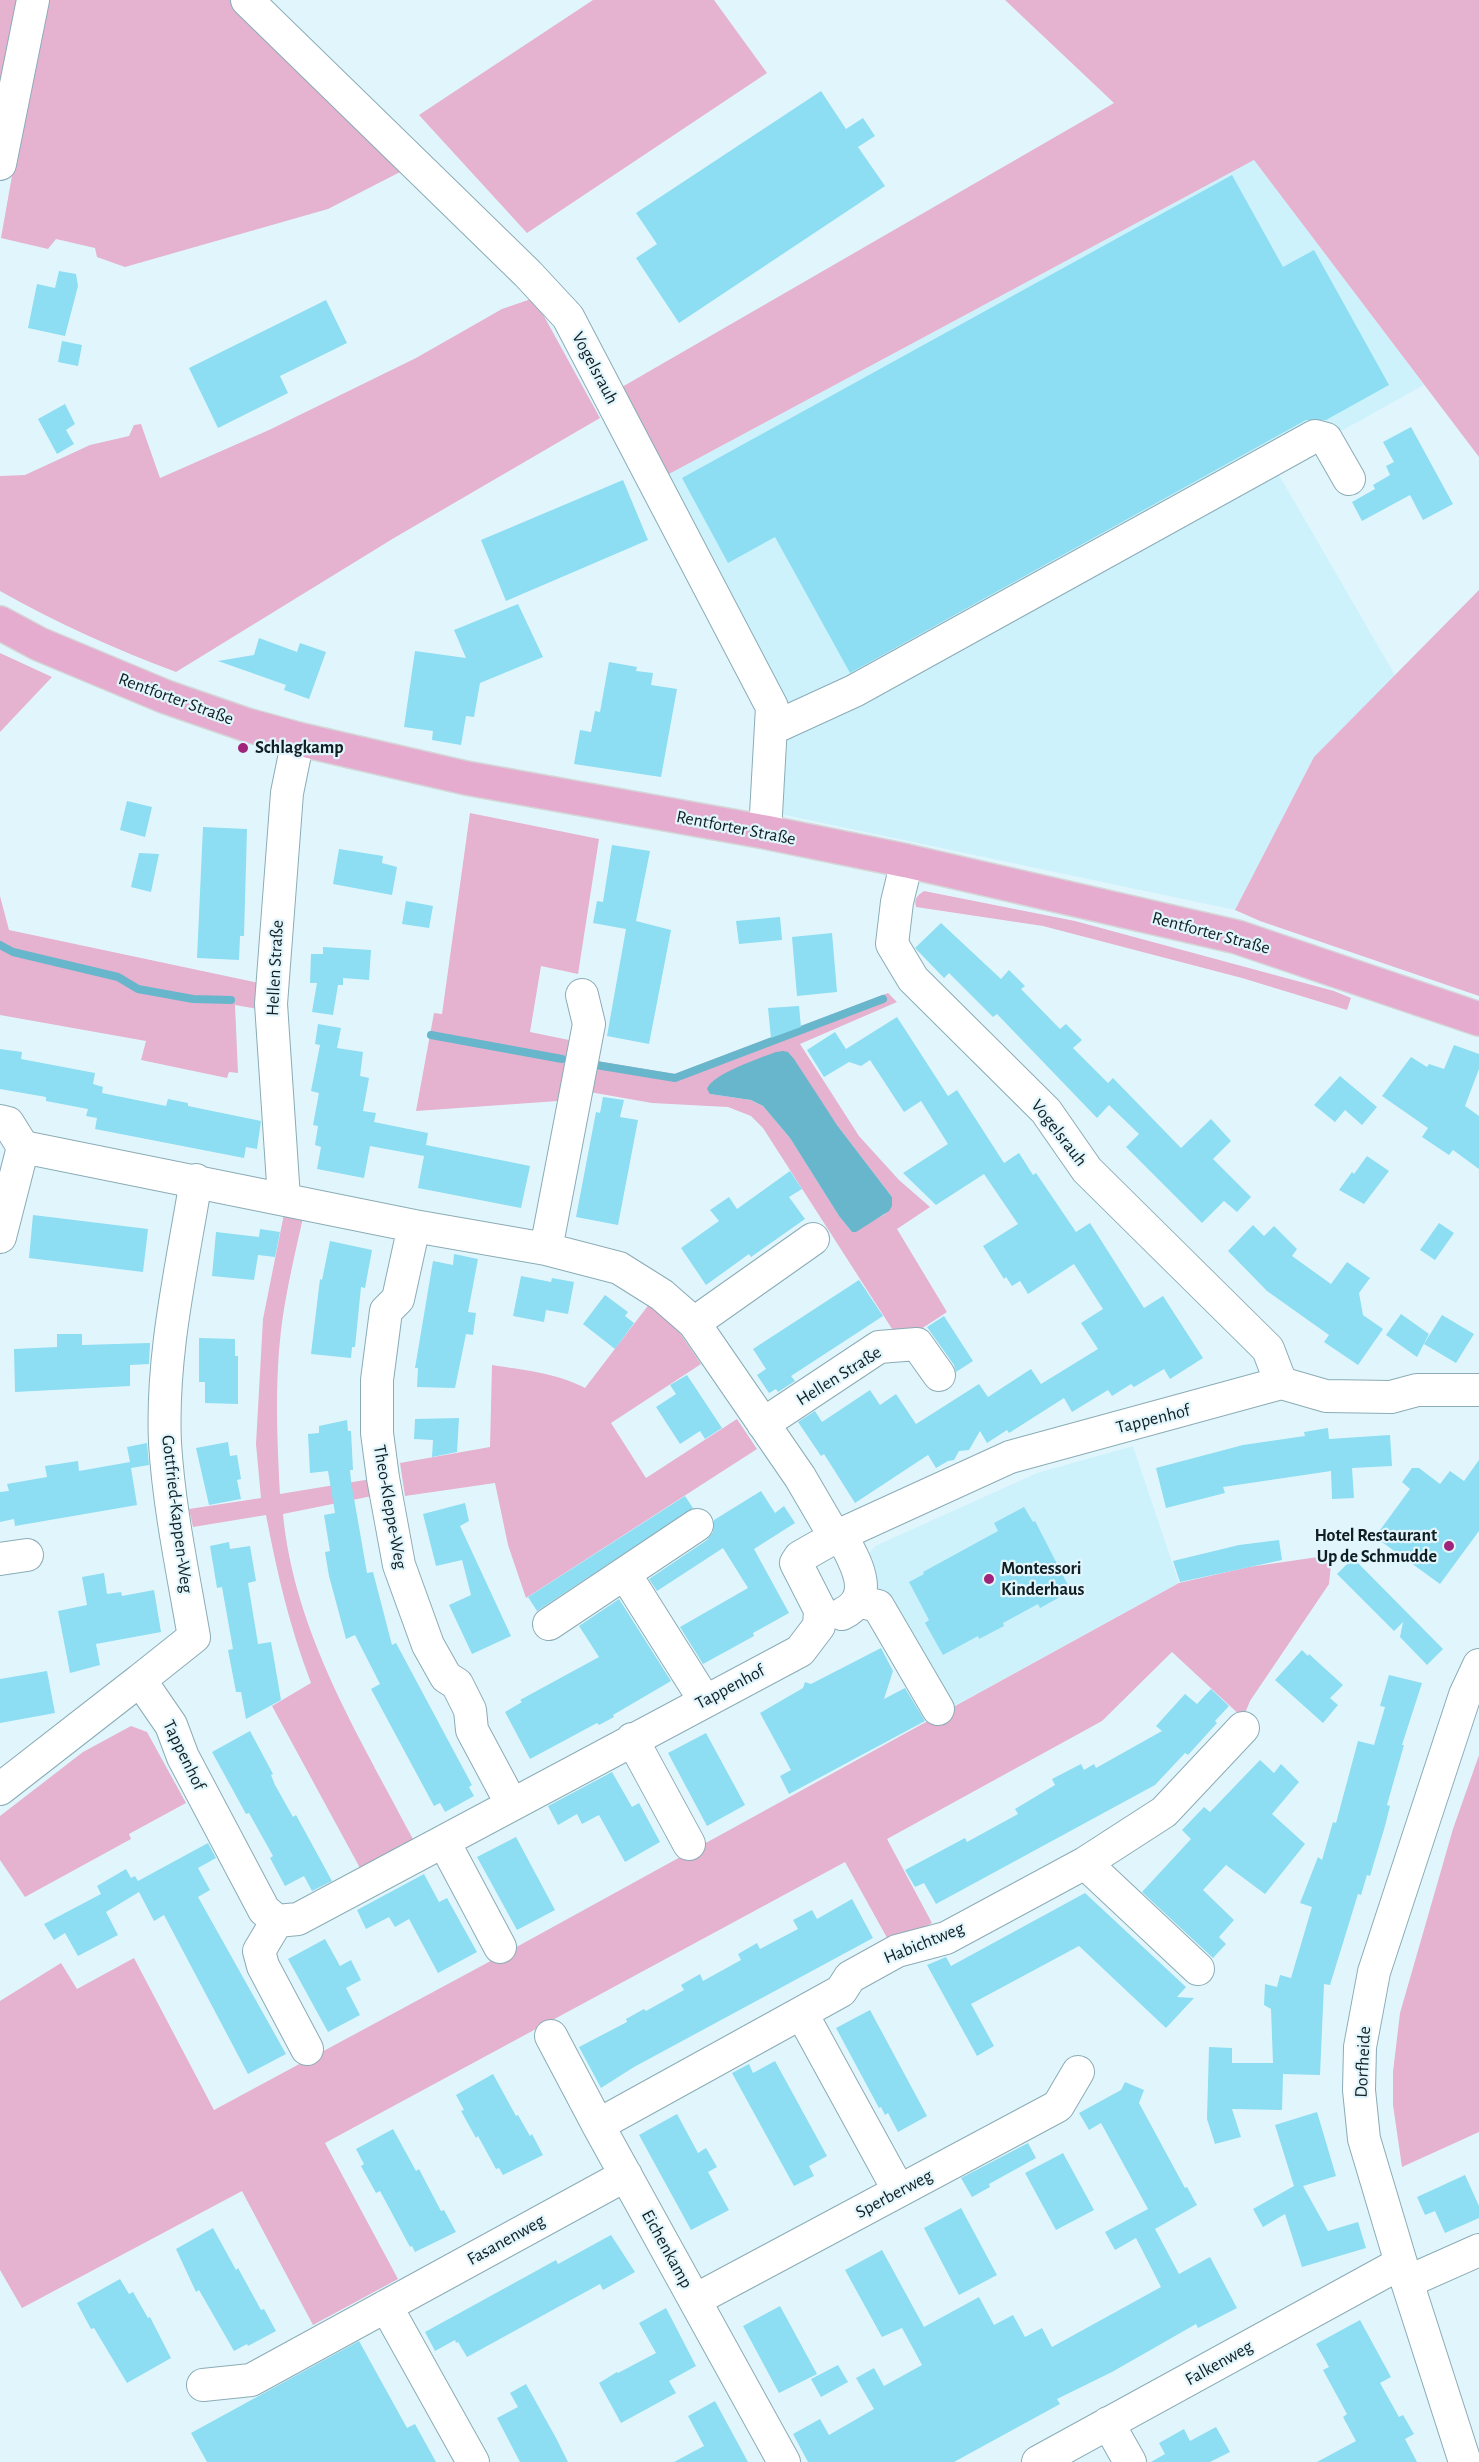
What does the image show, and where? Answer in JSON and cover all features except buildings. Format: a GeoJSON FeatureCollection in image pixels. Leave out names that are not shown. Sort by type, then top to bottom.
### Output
{"type":"FeatureCollection","features":[{"type":"Feature","properties":{"kind":"main road","name":"Rentforter Straße"},"geometry":{"type":"LineString","coordinates":[[0,623],[39,644],[166,697],[247,725],[298,739],[466,778],[765,832],[907,861],[1237,937],[1479,1019]]}},
{"type":"Feature","properties":{"kind":"street"},"geometry":{"type":"LineString","coordinates":[[0,164],[33,0]]}},
{"type":"Feature","properties":{"kind":"street","name":"Vogelsrauh"},"geometry":{"type":"LineString","coordinates":[[247,0],[528,274],[568,316],[772,707],[765,832]]}},
{"type":"Feature","properties":{"kind":"street"},"geometry":{"type":"LineString","coordinates":[[771,729],[854,691],[1315,436],[1326,439],[1349,479]]}},
{"type":"Feature","properties":{"kind":"street","name":"Hellen Straße"},"geometry":{"type":"LineString","coordinates":[[284,1198],[271,1004],[287,793],[298,739]]}},
{"type":"Feature","properties":{"kind":"street","name":"Vogelsrauh"},"geometry":{"type":"LineString","coordinates":[[907,861],[897,902],[892,945],[913,979],[1046,1112],[1087,1170],[1268,1349],[1281,1383]]}},
{"type":"Feature","properties":{"kind":"street"},"geometry":{"type":"LineString","coordinates":[[546,1249],[589,1024],[582,995]]}},
{"type":"Feature","properties":{"kind":"street"},"geometry":{"type":"LineString","coordinates":[[0,1121],[8,1123],[23,1147],[0,1236]]}},
{"type":"Feature","properties":{"kind":"street"},"geometry":{"type":"LineString","coordinates":[[23,1147],[196,1180],[414,1226],[546,1249],[619,1268],[662,1295],[694,1323],[800,1477],[860,1572],[862,1586],[857,1601],[878,1606],[938,1709]]}},
{"type":"Feature","properties":{"kind":"street","name":"Gottfried-Kappen-Weg"},"geometry":{"type":"LineString","coordinates":[[140,1680],[194,1637],[174,1519],[165,1443],[168,1348],[196,1180]]}},
{"type":"Feature","properties":{"kind":"street","name":"Theo-Kleppe-Weg"},"geometry":{"type":"LineString","coordinates":[[414,1226],[398,1299],[386,1311],[377,1380],[377,1433],[383,1478],[399,1565],[428,1645],[446,1677],[456,1684],[470,1710],[472,1730],[511,1803]]}},
{"type":"Feature","properties":{"kind":"street"},"geometry":{"type":"LineString","coordinates":[[694,1323],[813,1239]]}},
{"type":"Feature","properties":{"kind":"street","name":"Hellen Straße"},"geometry":{"type":"LineString","coordinates":[[764,1424],[879,1347],[917,1344],[939,1375]]}},
{"type":"Feature","properties":{"kind":"street"},"geometry":{"type":"LineString","coordinates":[[1281,1383],[1326,1396],[1391,1397],[1417,1390],[1479,1390]]}},
{"type":"Feature","properties":{"kind":"street","name":"Tappenhof"},"geometry":{"type":"LineString","coordinates":[[819,1626],[820,1610],[796,1563],[800,1557],[838,1536],[1010,1457],[1281,1383]]}},
{"type":"Feature","properties":{"kind":"street"},"geometry":{"type":"LineString","coordinates":[[549,1624],[697,1525]]}},
{"type":"Feature","properties":{"kind":"street"},"geometry":{"type":"LineString","coordinates":[[625,1574],[705,1701]]}},
{"type":"Feature","properties":{"kind":"street","name":"Tappenhof"},"geometry":{"type":"LineString","coordinates":[[140,1680],[171,1725],[183,1756],[264,1910],[277,1921],[298,1919],[800,1650],[819,1626],[852,1609],[857,1601]]}},
{"type":"Feature","properties":{"kind":"street","name":"Dorfheide"},"geometry":{"type":"LineString","coordinates":[[1466,2462],[1404,2273],[1364,2139],[1359,2090],[1360,2047],[1374,1972],[1465,1695],[1479,1665]]}},
{"type":"Feature","properties":{"kind":"street"},"geometry":{"type":"LineString","coordinates":[[0,1789],[140,1680]]}},
{"type":"Feature","properties":{"kind":"street","name":"Habichtweg"},"geometry":{"type":"LineString","coordinates":[[598,2125],[802,2014],[841,1991],[850,1977],[897,1951],[946,1938],[1085,1863],[1164,1812],[1243,1728]]}},
{"type":"Feature","properties":{"kind":"street"},"geometry":{"type":"LineString","coordinates":[[632,1739],[689,1844]]}},
{"type":"Feature","properties":{"kind":"street"},"geometry":{"type":"LineString","coordinates":[[444,1842],[500,1947]]}},
{"type":"Feature","properties":{"kind":"street"},"geometry":{"type":"LineString","coordinates":[[1085,1863],[1198,1969]]}},
{"type":"Feature","properties":{"kind":"street"},"geometry":{"type":"LineString","coordinates":[[277,1921],[259,1951],[263,1966],[307,2049]]}},
{"type":"Feature","properties":{"kind":"street"},"geometry":{"type":"LineString","coordinates":[[802,2014],[899,2191]]}},
{"type":"Feature","properties":{"kind":"street","name":"Eichenkamp"},"geometry":{"type":"LineString","coordinates":[[551,2036],[784,2462]]}},
{"type":"Feature","properties":{"kind":"street","name":"Sperberweg"},"geometry":{"type":"LineString","coordinates":[[695,2300],[1058,2106],[1078,2072]]}},
{"type":"Feature","properties":{"kind":"street","name":"Fasanenweg"},"geometry":{"type":"LineString","coordinates":[[203,2385],[250,2380],[626,2175]]}},
{"type":"Feature","properties":{"kind":"street","name":"Falkenweg"},"geometry":{"type":"LineString","coordinates":[[1038,2462],[1108,2423],[1404,2273],[1479,2250]]}},
{"type":"Feature","properties":{"kind":"street"},"geometry":{"type":"LineString","coordinates":[[386,2306],[473,2462]]}},
{"type":"Feature","properties":{"kind":"street"},"geometry":{"type":"LineString","coordinates":[[1108,2423],[1130,2462]]}},
{"type":"Feature","properties":{"kind":"shaded area"},"geometry":{"type":"Polygon","coordinates":[[[0,0],[20,0],[0,90],[0,0]]]}},
{"type":"Feature","properties":{"kind":"shaded area"},"geometry":{"type":"Polygon","coordinates":[[[43,0],[235,0],[406,169],[328,209],[125,267],[97,257],[95,248],[56,239],[48,249],[1,238],[43,0]]]}},
{"type":"Feature","properties":{"kind":"shaded area"},"geometry":{"type":"Polygon","coordinates":[[[593,0],[714,0],[767,73],[527,233],[419,115],[593,0]]]}},
{"type":"Feature","properties":{"kind":"shaded area"},"geometry":{"type":"Polygon","coordinates":[[[1005,0],[1479,0],[1479,457],[1254,160],[669,474],[622,387],[1114,103],[1005,0]]]}},
{"type":"Feature","properties":{"kind":"shaded area"},"geometry":{"type":"Polygon","coordinates":[[[1254,160],[1424,385],[1275,468],[1395,675],[1314,757],[1235,910],[775,813],[783,702],[669,474],[1254,160]]]}},
{"type":"Feature","properties":{"kind":"shaded area"},"geometry":{"type":"Polygon","coordinates":[[[534,298],[600,418],[394,538],[176,672],[86,635],[0,591],[0,476],[25,475],[90,445],[129,436],[134,425],[141,424],[160,478],[269,430],[416,358],[502,309],[534,298]]]}},
{"type":"Feature","properties":{"kind":"shaded area"},"geometry":{"type":"Polygon","coordinates":[[[1479,590],[1479,996],[1260,921],[1235,910],[1314,757],[1479,590]]]}},
{"type":"Feature","properties":{"kind":"shaded area"},"geometry":{"type":"Polygon","coordinates":[[[0,653],[52,677],[0,732],[0,653]]]}},
{"type":"Feature","properties":{"kind":"shaded area"},"geometry":{"type":"Polygon","coordinates":[[[470,813],[599,839],[578,974],[541,966],[530,1032],[569,1040],[558,1101],[416,1111],[434,1013],[442,1014],[470,813]]]}},
{"type":"Feature","properties":{"kind":"shaded area"},"geometry":{"type":"Polygon","coordinates":[[[924,891],[1075,921],[1334,991],[1351,998],[1347,1010],[1242,978],[1043,926],[916,907],[917,897],[924,891]]]}},
{"type":"Feature","properties":{"kind":"shaded area"},"geometry":{"type":"Polygon","coordinates":[[[0,896],[9,930],[259,983],[258,1009],[235,1005],[238,1073],[229,1072],[227,1078],[141,1060],[146,1041],[0,1015],[0,896]]]}},
{"type":"Feature","properties":{"kind":"shaded area"},"geometry":{"type":"Polygon","coordinates":[[[888,993],[897,1002],[800,1044],[859,1136],[899,1180],[930,1207],[897,1229],[947,1312],[921,1329],[896,1335],[763,1128],[751,1116],[728,1107],[652,1103],[584,1091],[591,1060],[675,1074],[888,993]],[[788,1052],[710,1094],[751,1100],[763,1106],[790,1138],[839,1216],[852,1232],[885,1214],[892,1197],[837,1125],[788,1052]]]}},
{"type":"Feature","properties":{"kind":"shaded area"},"geometry":{"type":"Polygon","coordinates":[[[284,1214],[303,1218],[286,1298],[279,1355],[277,1425],[280,1494],[371,1479],[372,1496],[283,1514],[290,1558],[300,1600],[332,1682],[413,1839],[360,1868],[272,1706],[311,1683],[285,1600],[266,1515],[193,1527],[189,1509],[261,1498],[256,1444],[263,1319],[284,1214]]]}},
{"type":"Feature","properties":{"kind":"shaded area"},"geometry":{"type":"Polygon","coordinates":[[[650,1303],[673,1323],[701,1364],[611,1423],[646,1478],[737,1419],[757,1449],[526,1598],[508,1545],[495,1483],[405,1496],[400,1463],[490,1447],[492,1365],[551,1375],[585,1388],[650,1303]]]}},
{"type":"Feature","properties":{"kind":"shaded area"},"geometry":{"type":"Polygon","coordinates":[[[1133,1446],[1179,1583],[945,1711],[877,1590],[867,1566],[867,1556],[875,1546],[1037,1473],[1133,1446]]]}},
{"type":"Feature","properties":{"kind":"shaded area"},"geometry":{"type":"Polygon","coordinates":[[[1332,1555],[1329,1584],[1250,1701],[1243,1718],[1172,1652],[1102,1721],[887,1839],[932,1923],[891,1945],[845,1862],[325,2143],[398,2279],[313,2325],[242,2191],[22,2308],[0,2270],[0,2001],[61,1963],[77,1989],[134,1958],[214,2110],[511,1950],[1179,1583],[1249,1567],[1332,1555]]]}},
{"type":"Feature","properties":{"kind":"shaded area"},"geometry":{"type":"Polygon","coordinates":[[[131,1726],[147,1732],[186,1803],[129,1834],[131,1839],[25,1897],[0,1860],[0,1816],[83,1752],[131,1726]]]}},
{"type":"Feature","properties":{"kind":"shaded area"},"geometry":{"type":"Polygon","coordinates":[[[1479,1755],[1479,2132],[1402,2167],[1393,2105],[1393,2072],[1400,2013],[1453,1829],[1479,1755]]]}},
{"type":"Feature","properties":{"kind":"water"},"geometry":{"type":"Polygon","coordinates":[[[783,1051],[788,1052],[794,1059],[837,1125],[892,1197],[892,1206],[889,1211],[856,1232],[852,1232],[839,1216],[790,1138],[763,1106],[751,1100],[710,1094],[707,1089],[711,1083],[737,1067],[783,1051]]]}},
{"type":"Feature","properties":{"kind":"waterway"},"geometry":{"type":"LineString","coordinates":[[0,945],[13,952],[118,977],[138,989],[193,999],[231,1000]]}},
{"type":"Feature","properties":{"kind":"waterway"},"geometry":{"type":"LineString","coordinates":[[596,1065],[675,1078],[883,999]]}},
{"type":"Feature","properties":{"kind":"waterway"},"geometry":{"type":"LineString","coordinates":[[431,1035],[562,1059]]}},
{"type":"Feature","properties":{"kind":"place","name":"Schlagkamp"},"geometry":{"type":"Point","coordinates":[243,748]}},
{"type":"Feature","properties":{"kind":"place","name":"Hotel Restaurant Up de Schmudde"},"geometry":{"type":"Point","coordinates":[1449,1546]}},
{"type":"Feature","properties":{"kind":"place","name":"Montessori Kinderhaus"},"geometry":{"type":"Point","coordinates":[989,1579]}}]}
